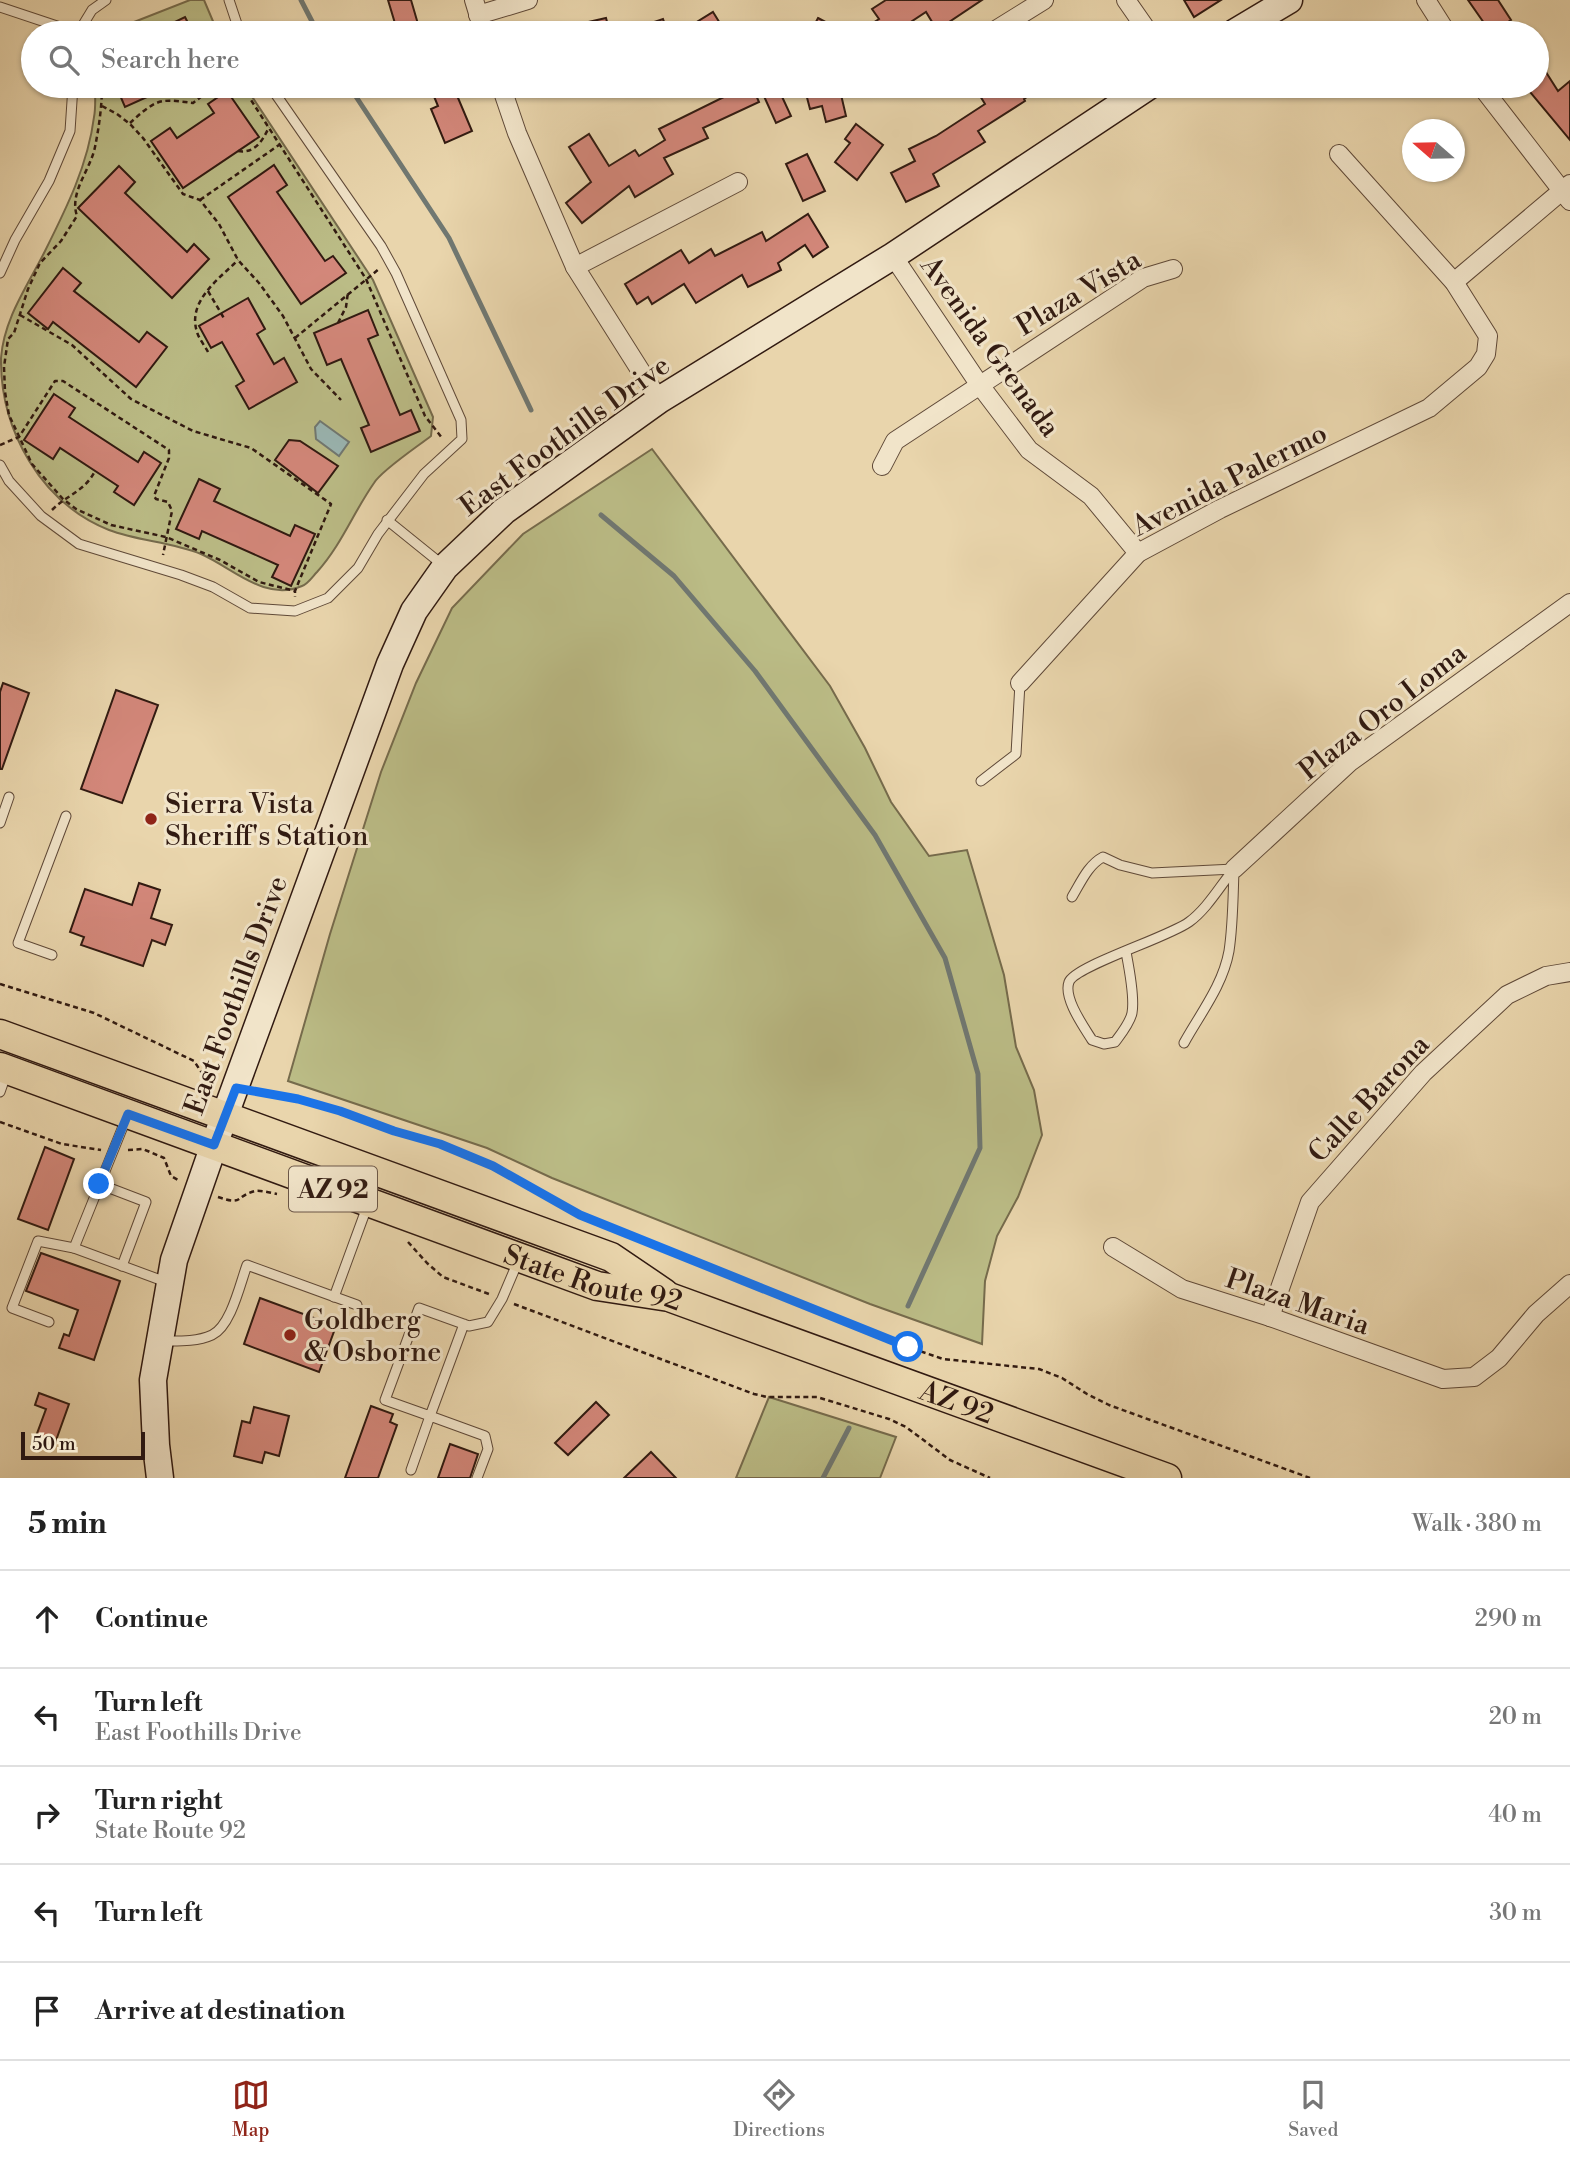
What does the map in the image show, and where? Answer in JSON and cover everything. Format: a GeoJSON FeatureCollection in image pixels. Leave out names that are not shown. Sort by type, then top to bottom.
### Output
{"type":"FeatureCollection","features":[{"type":"Feature","properties":{"kind":"main road","name":"State Route 92"},"geometry":{"type":"LineString","coordinates":[[0,1034],[611,1257],[669,1297]]}},
{"type":"Feature","properties":{"kind":"main road","name":"State Route 92"},"geometry":{"type":"LineString","coordinates":[[3,1076],[128,1114],[597,1286],[669,1297]]}},
{"type":"Feature","properties":{"kind":"main road","name":"AZ 92"},"geometry":{"type":"LineString","coordinates":[[669,1297],[1167,1478]]}},
{"type":"Feature","properties":{"kind":"street"},"geometry":{"type":"LineString","coordinates":[[476,7],[528,0]]}},
{"type":"Feature","properties":{"kind":"street"},"geometry":{"type":"LineString","coordinates":[[1010,21],[1044,0]]}},
{"type":"Feature","properties":{"kind":"street"},"geometry":{"type":"LineString","coordinates":[[1126,0],[1141,21]]}},
{"type":"Feature","properties":{"kind":"street"},"geometry":{"type":"LineString","coordinates":[[1254,21],[1289,0]]}},
{"type":"Feature","properties":{"kind":"street"},"geometry":{"type":"LineString","coordinates":[[1426,0],[1439,21]]}},
{"type":"Feature","properties":{"kind":"street"},"geometry":{"type":"LineString","coordinates":[[505,98],[517,133],[575,267],[659,400]]}},
{"type":"Feature","properties":{"kind":"street","name":"East Foothills Drive"},"geometry":{"type":"LineString","coordinates":[[160,1478],[153,1380],[174,1260],[390,664],[414,611],[445,567],[504,511],[659,400],[893,256],[1131,98]]}},
{"type":"Feature","properties":{"kind":"street"},"geometry":{"type":"LineString","coordinates":[[1339,154],[1454,282],[1567,191],[1491,98]]}},
{"type":"Feature","properties":{"kind":"street"},"geometry":{"type":"LineString","coordinates":[[575,267],[738,182]]}},
{"type":"Feature","properties":{"kind":"street","name":"Avenida Grenada"},"geometry":{"type":"LineString","coordinates":[[893,256],[979,384],[1029,450],[1091,496],[1138,553]]}},
{"type":"Feature","properties":{"kind":"street","name":"Plaza Vista"},"geometry":{"type":"LineString","coordinates":[[882,466],[894,441],[1143,278],[1173,269]]}},
{"type":"Feature","properties":{"kind":"street","name":"Avenida Palermo"},"geometry":{"type":"LineString","coordinates":[[1020,683],[1138,553],[1220,509],[1429,408],[1478,367],[1486,354],[1488,336],[1454,282]]}},
{"type":"Feature","properties":{"kind":"street","name":"Plaza Oro Loma"},"geometry":{"type":"LineString","coordinates":[[1234,869],[1350,762],[1570,603]]}},
{"type":"Feature","properties":{"kind":"street","name":"Calle Barona"},"geometry":{"type":"LineString","coordinates":[[1270,1317],[1310,1202],[1423,1073],[1507,995],[1546,976],[1570,972]]}},
{"type":"Feature","properties":{"kind":"street","name":"Plaza Maria"},"geometry":{"type":"LineString","coordinates":[[1113,1247],[1182,1289],[1270,1317],[1443,1380],[1474,1377],[1499,1358],[1536,1314],[1570,1284]]}},
{"type":"Feature","properties":{"kind":"lane"},"geometry":{"type":"LineString","coordinates":[[85,21],[92,10],[106,0]]}},
{"type":"Feature","properties":{"kind":"lane"},"geometry":{"type":"LineString","coordinates":[[229,0],[236,21]]}},
{"type":"Feature","properties":{"kind":"lane"},"geometry":{"type":"LineString","coordinates":[[0,7],[42,21]]}},
{"type":"Feature","properties":{"kind":"lane"},"geometry":{"type":"LineString","coordinates":[[0,273],[15,240],[49,181],[70,131],[72,98]]}},
{"type":"Feature","properties":{"kind":"lane"},"geometry":{"type":"LineString","coordinates":[[0,465],[9,481],[44,519],[79,544],[213,587],[250,608],[295,611],[328,598],[358,568],[387,520],[424,474],[462,439],[461,420],[390,261],[278,98]]}},
{"type":"Feature","properties":{"kind":"lane"},"geometry":{"type":"LineString","coordinates":[[387,520],[445,567]]}},
{"type":"Feature","properties":{"kind":"lane"},"geometry":{"type":"LineString","coordinates":[[981,781],[1016,754],[1020,683]]}},
{"type":"Feature","properties":{"kind":"lane"},"geometry":{"type":"LineString","coordinates":[[0,823],[9,797]]}},
{"type":"Feature","properties":{"kind":"lane"},"geometry":{"type":"LineString","coordinates":[[52,955],[18,943],[66,816]]}},
{"type":"Feature","properties":{"kind":"lane"},"geometry":{"type":"LineString","coordinates":[[1072,897],[1087,872],[1103,857],[1120,865],[1152,873],[1234,869]]}},
{"type":"Feature","properties":{"kind":"lane"},"geometry":{"type":"LineString","coordinates":[[1126,952],[1132,1013],[1115,1042],[1104,1044],[1092,1041],[1078,1019],[1068,992],[1069,980],[1075,974],[1186,924],[1198,915],[1234,869]]}},
{"type":"Feature","properties":{"kind":"lane"},"geometry":{"type":"LineString","coordinates":[[1184,1043],[1212,995],[1228,953],[1234,869]]}},
{"type":"Feature","properties":{"kind":"lane"},"geometry":{"type":"LineString","coordinates":[[74,1248],[128,1114]]}},
{"type":"Feature","properties":{"kind":"lane"},"geometry":{"type":"LineString","coordinates":[[99,1184],[146,1202],[122,1266]]}},
{"type":"Feature","properties":{"kind":"lane"},"geometry":{"type":"LineString","coordinates":[[334,1297],[369,1202]]}},
{"type":"Feature","properties":{"kind":"lane"},"geometry":{"type":"LineString","coordinates":[[49,1322],[12,1308],[38,1241],[74,1248],[170,1283]]}},
{"type":"Feature","properties":{"kind":"lane"},"geometry":{"type":"LineString","coordinates":[[477,1478],[488,1449],[485,1436],[385,1400],[419,1308],[464,1324],[479,1325],[488,1322],[502,1299],[519,1258]]}},
{"type":"Feature","properties":{"kind":"lane"},"geometry":{"type":"LineString","coordinates":[[160,1341],[188,1341],[214,1334],[228,1317],[247,1265],[357,1305]]}},
{"type":"Feature","properties":{"kind":"lane"},"geometry":{"type":"LineString","coordinates":[[411,1470],[464,1324]]}},
{"type":"Feature","properties":{"kind":"path"},"geometry":{"type":"LineString","coordinates":[[102,98],[92,159],[74,202],[77,216],[61,241],[40,263],[27,289],[14,333],[8,339],[4,367],[9,415],[32,464],[63,499],[92,518],[111,526],[166,537],[220,559],[259,582],[295,591]]}},
{"type":"Feature","properties":{"kind":"path"},"geometry":{"type":"LineString","coordinates":[[130,124],[141,114],[164,101],[193,103],[199,98]]}},
{"type":"Feature","properties":{"kind":"path"},"geometry":{"type":"LineString","coordinates":[[250,98],[366,279],[425,416],[451,449]]}},
{"type":"Feature","properties":{"kind":"path"},"geometry":{"type":"LineString","coordinates":[[102,106],[130,124],[143,138],[183,194],[200,200],[219,224],[238,260],[283,316],[311,369],[341,400]]}},
{"type":"Feature","properties":{"kind":"path"},"geometry":{"type":"LineString","coordinates":[[238,151],[246,152],[255,148],[263,141],[269,127]]}},
{"type":"Feature","properties":{"kind":"path"},"geometry":{"type":"LineString","coordinates":[[200,200],[279,145]]}},
{"type":"Feature","properties":{"kind":"path"},"geometry":{"type":"LineString","coordinates":[[208,352],[197,333],[195,321],[200,299],[238,260]]}},
{"type":"Feature","properties":{"kind":"path"},"geometry":{"type":"LineString","coordinates":[[295,338],[348,292],[390,261]]}},
{"type":"Feature","properties":{"kind":"path"},"geometry":{"type":"LineString","coordinates":[[208,291],[225,320]]}},
{"type":"Feature","properties":{"kind":"path"},"geometry":{"type":"LineString","coordinates":[[338,323],[346,307],[348,292]]}},
{"type":"Feature","properties":{"kind":"path"},"geometry":{"type":"LineString","coordinates":[[20,315],[72,345],[131,399],[193,431],[251,448],[331,504],[295,591],[295,611]]}},
{"type":"Feature","properties":{"kind":"path"},"geometry":{"type":"LineString","coordinates":[[0,445],[19,437],[55,381],[63,381],[169,450],[169,458],[154,496],[168,502],[172,511],[161,569]]}},
{"type":"Feature","properties":{"kind":"path"},"geometry":{"type":"LineString","coordinates":[[44,519],[63,499],[82,489],[95,471]]}},
{"type":"Feature","properties":{"kind":"path"},"geometry":{"type":"LineString","coordinates":[[0,984],[94,1013],[194,1061],[206,1079],[236,1088],[298,1099],[440,1144],[493,1166],[580,1215],[908,1347],[943,1359],[1039,1369],[1062,1378],[1109,1405],[1310,1478]]}},
{"type":"Feature","properties":{"kind":"path"},"geometry":{"type":"LineString","coordinates":[[198,1189],[233,1202],[256,1191],[277,1194]]}},
{"type":"Feature","properties":{"kind":"path"},"geometry":{"type":"LineString","coordinates":[[407,1240],[443,1277],[754,1394],[767,1397],[817,1397],[889,1419],[916,1433],[950,1460],[990,1478]]}},
{"type":"Feature","properties":{"kind":"green space"},"geometry":{"type":"Polygon","coordinates":[[[190,0],[204,0],[213,21],[137,21],[190,0]]]}},
{"type":"Feature","properties":{"kind":"green space"},"geometry":{"type":"Polygon","coordinates":[[[95,98],[253,98],[373,280],[433,417],[431,436],[378,478],[334,550],[302,586],[288,590],[262,587],[201,554],[120,534],[85,518],[63,502],[45,483],[29,461],[17,437],[3,385],[3,343],[18,302],[75,186],[87,152],[95,98]]]}},
{"type":"Feature","properties":{"kind":"green space"},"geometry":{"type":"Polygon","coordinates":[[[652,449],[830,686],[865,748],[891,802],[929,856],[967,850],[1004,975],[1016,1047],[1034,1090],[1042,1135],[1018,1197],[997,1236],[985,1281],[982,1344],[870,1304],[552,1178],[487,1148],[288,1081],[330,934],[381,772],[416,683],[452,608],[523,534],[652,449]]]}},
{"type":"Feature","properties":{"kind":"green space"},"geometry":{"type":"Polygon","coordinates":[[[769,1397],[896,1437],[880,1478],[736,1478],[769,1397]]]}},
{"type":"Feature","properties":{"kind":"water"},"geometry":{"type":"Polygon","coordinates":[[[320,421],[349,442],[339,456],[316,439],[315,427],[320,421]]]}},
{"type":"Feature","properties":{"kind":"building"},"geometry":{"type":"Polygon","coordinates":[[[388,0],[411,0],[417,21],[394,21],[388,0]]]}},
{"type":"Feature","properties":{"kind":"building"},"geometry":{"type":"Polygon","coordinates":[[[886,0],[982,0],[950,21],[932,21],[926,12],[912,21],[876,21],[879,19],[872,9],[886,0]]]}},
{"type":"Feature","properties":{"kind":"building"},"geometry":{"type":"Polygon","coordinates":[[[1184,0],[1221,0],[1194,17],[1184,0]]]}},
{"type":"Feature","properties":{"kind":"building"},"geometry":{"type":"Polygon","coordinates":[[[1468,0],[1498,0],[1511,20],[1509,21],[1483,21],[1468,0]]]}},
{"type":"Feature","properties":{"kind":"building"},"geometry":{"type":"Polygon","coordinates":[[[713,12],[719,21],[698,21],[713,12]]]}},
{"type":"Feature","properties":{"kind":"building"},"geometry":{"type":"Polygon","coordinates":[[[1549,77],[1558,91],[1570,81],[1570,140],[1535,98],[1549,98],[1549,77]]]}},
{"type":"Feature","properties":{"kind":"building"},"geometry":{"type":"Polygon","coordinates":[[[121,98],[145,98],[125,107],[121,98]]]}},
{"type":"Feature","properties":{"kind":"building"},"geometry":{"type":"Polygon","coordinates":[[[217,98],[232,98],[259,137],[183,188],[151,141],[170,128],[177,138],[214,113],[208,104],[217,98]]]}},
{"type":"Feature","properties":{"kind":"building"},"geometry":{"type":"Polygon","coordinates":[[[435,98],[458,98],[472,131],[445,143],[431,109],[438,106],[435,98]]]}},
{"type":"Feature","properties":{"kind":"building"},"geometry":{"type":"Polygon","coordinates":[[[722,98],[757,98],[759,102],[703,128],[708,138],[664,158],[673,174],[635,197],[629,186],[582,223],[566,203],[591,182],[569,147],[589,134],[609,166],[635,150],[639,156],[665,140],[659,129],[722,98]]]}},
{"type":"Feature","properties":{"kind":"building"},"geometry":{"type":"Polygon","coordinates":[[[765,98],[783,98],[791,116],[776,123],[765,98]]]}},
{"type":"Feature","properties":{"kind":"building"},"geometry":{"type":"Polygon","coordinates":[[[807,98],[842,98],[846,116],[826,122],[822,106],[810,109],[807,98]]]}},
{"type":"Feature","properties":{"kind":"building"},"geometry":{"type":"Polygon","coordinates":[[[981,98],[1025,98],[1025,101],[978,131],[985,142],[933,174],[939,186],[906,202],[891,173],[915,161],[909,149],[936,136],[985,104],[981,98]]]}},
{"type":"Feature","properties":{"kind":"building"},"geometry":{"type":"Polygon","coordinates":[[[856,124],[883,145],[857,180],[835,162],[850,143],[845,139],[856,124]]]}},
{"type":"Feature","properties":{"kind":"building"},"geometry":{"type":"Polygon","coordinates":[[[807,154],[825,191],[803,201],[786,164],[807,154]]]}},
{"type":"Feature","properties":{"kind":"building"},"geometry":{"type":"Polygon","coordinates":[[[274,165],[287,185],[277,192],[325,261],[333,256],[346,273],[301,304],[228,197],[274,165]]]}},
{"type":"Feature","properties":{"kind":"building"},"geometry":{"type":"Polygon","coordinates":[[[119,166],[135,182],[125,193],[187,252],[194,244],[209,259],[172,298],[78,208],[119,166]]]}},
{"type":"Feature","properties":{"kind":"building"},"geometry":{"type":"Polygon","coordinates":[[[808,214],[828,247],[813,257],[805,245],[778,263],[781,270],[748,287],[742,275],[696,303],[684,284],[652,304],[648,297],[637,304],[625,284],[681,250],[689,263],[711,249],[715,256],[762,232],[766,241],[808,214]]]}},
{"type":"Feature","properties":{"kind":"building"},"geometry":{"type":"Polygon","coordinates":[[[63,268],[81,283],[74,291],[139,342],[147,332],[167,347],[136,387],[53,322],[48,329],[28,313],[63,268]]]}},
{"type":"Feature","properties":{"kind":"building"},"geometry":{"type":"Polygon","coordinates":[[[248,298],[265,329],[257,334],[274,364],[284,358],[297,382],[249,409],[236,386],[244,381],[222,342],[211,348],[199,326],[248,298]]]}},
{"type":"Feature","properties":{"kind":"building"},"geometry":{"type":"Polygon","coordinates":[[[368,310],[378,335],[368,339],[400,415],[411,410],[420,431],[371,452],[361,428],[369,425],[341,359],[327,365],[314,333],[368,310]]]}},
{"type":"Feature","properties":{"kind":"building"},"geometry":{"type":"Polygon","coordinates":[[[54,394],[75,408],[69,417],[138,462],[144,452],[161,463],[134,505],[114,492],[118,486],[60,448],[53,459],[24,440],[54,394]]]}},
{"type":"Feature","properties":{"kind":"building"},"geometry":{"type":"Polygon","coordinates":[[[289,440],[300,441],[338,466],[318,493],[275,460],[289,440]]]}},
{"type":"Feature","properties":{"kind":"building"},"geometry":{"type":"Polygon","coordinates":[[[199,479],[220,489],[214,501],[290,536],[295,525],[315,534],[291,586],[272,577],[278,565],[202,531],[199,539],[176,529],[199,479]]]}},
{"type":"Feature","properties":{"kind":"building"},"geometry":{"type":"Polygon","coordinates":[[[3,683],[29,693],[0,769],[0,692],[3,683]]]}},
{"type":"Feature","properties":{"kind":"building"},"geometry":{"type":"Polygon","coordinates":[[[116,690],[158,705],[122,803],[81,789],[116,690]]]}},
{"type":"Feature","properties":{"kind":"building"},"geometry":{"type":"Polygon","coordinates":[[[139,883],[160,890],[151,918],[172,925],[165,945],[152,940],[143,966],[81,945],[84,937],[70,932],[85,889],[132,905],[139,883]]]}},
{"type":"Feature","properties":{"kind":"building"},"geometry":{"type":"Polygon","coordinates":[[[45,1147],[74,1159],[48,1230],[18,1219],[45,1147]]]}},
{"type":"Feature","properties":{"kind":"building"},"geometry":{"type":"Polygon","coordinates":[[[41,1253],[120,1281],[94,1360],[59,1348],[64,1334],[69,1336],[78,1310],[26,1291],[41,1253]]]}},
{"type":"Feature","properties":{"kind":"building","name":"Goldberg & Osborne"},"geometry":{"type":"Polygon","coordinates":[[[260,1298],[336,1326],[319,1372],[244,1344],[260,1298]]]}},
{"type":"Feature","properties":{"kind":"building"},"geometry":{"type":"Polygon","coordinates":[[[39,1393],[69,1404],[54,1446],[35,1439],[46,1409],[35,1405],[39,1393]]]}},
{"type":"Feature","properties":{"kind":"building"},"geometry":{"type":"Polygon","coordinates":[[[596,1402],[609,1415],[568,1455],[555,1443],[596,1402]]]}},
{"type":"Feature","properties":{"kind":"building"},"geometry":{"type":"Polygon","coordinates":[[[371,1406],[393,1414],[390,1422],[397,1425],[378,1478],[345,1478],[371,1406]]]}},
{"type":"Feature","properties":{"kind":"building"},"geometry":{"type":"Polygon","coordinates":[[[254,1407],[289,1416],[279,1456],[265,1452],[262,1463],[234,1456],[242,1421],[250,1423],[254,1407]]]}},
{"type":"Feature","properties":{"kind":"building"},"geometry":{"type":"Polygon","coordinates":[[[450,1444],[478,1454],[470,1478],[438,1478],[450,1444]]]}},
{"type":"Feature","properties":{"kind":"building"},"geometry":{"type":"Polygon","coordinates":[[[651,1452],[676,1478],[624,1478],[651,1452]]]}},
{"type":"Feature","properties":{"kind":"waterway"},"geometry":{"type":"LineString","coordinates":[[301,0],[312,21]]}},
{"type":"Feature","properties":{"kind":"waterway"},"geometry":{"type":"LineString","coordinates":[[357,98],[449,238],[531,410]]}},
{"type":"Feature","properties":{"kind":"waterway"},"geometry":{"type":"LineString","coordinates":[[601,515],[674,576],[755,671],[875,835],[945,958],[978,1074],[980,1148],[908,1306]]}},
{"type":"Feature","properties":{"kind":"waterway"},"geometry":{"type":"LineString","coordinates":[[823,1478],[849,1428]]}},
{"type":"Feature","properties":{"kind":"place","name":"Sierra Vista Sheriff's Station"},"geometry":{"type":"Point","coordinates":[151,819]}},
{"type":"Feature","properties":{"kind":"place","name":"Goldberg & Osborne"},"geometry":{"type":"Point","coordinates":[290,1335]}},
{"type":"Feature","properties":{"kind":"route"},"geometry":{"type":"LineString","coordinates":[[99,1184],[128,1114],[214,1145],[236,1088],[298,1099],[440,1144],[525,1182],[580,1215],[908,1347]]}}]}
